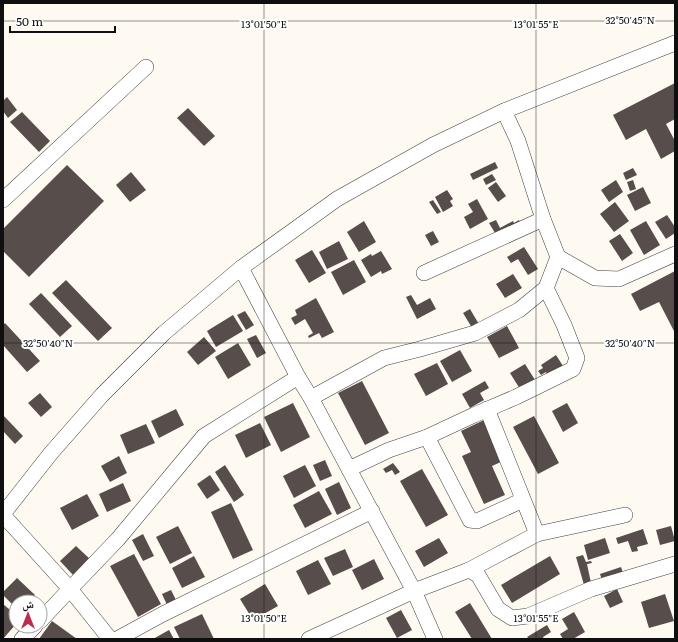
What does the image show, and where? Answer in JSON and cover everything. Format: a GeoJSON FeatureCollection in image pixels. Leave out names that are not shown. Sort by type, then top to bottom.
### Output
{"type":"FeatureCollection","features":[{"type":"Feature","properties":{"kind":"street"},"geometry":{"type":"LineString","coordinates":[[110,639],[70,589],[3,515],[51,453],[102,394],[164,333],[241,268],[337,198],[433,145],[504,111],[675,44]]}},
{"type":"Feature","properties":{"kind":"street"},"geometry":{"type":"LineString","coordinates":[[3,200],[146,67]]}},
{"type":"Feature","properties":{"kind":"street"},"geometry":{"type":"LineString","coordinates":[[504,111],[518,141],[543,219],[558,257],[595,278],[619,279],[675,254]]}},
{"type":"Feature","properties":{"kind":"street"},"geometry":{"type":"LineString","coordinates":[[424,273],[543,219]]}},
{"type":"Feature","properties":{"kind":"street"},"geometry":{"type":"LineString","coordinates":[[311,398],[384,358],[475,333],[519,310],[546,288],[558,257]]}},
{"type":"Feature","properties":{"kind":"street"},"geometry":{"type":"LineString","coordinates":[[241,268],[298,377],[311,398],[414,590],[435,639]]}},
{"type":"Feature","properties":{"kind":"street"},"geometry":{"type":"LineString","coordinates":[[349,469],[389,450],[427,437],[516,397],[573,369],[577,358],[546,288]]}},
{"type":"Feature","properties":{"kind":"street"},"geometry":{"type":"LineString","coordinates":[[48,612],[118,539],[204,436],[298,377]]}},
{"type":"Feature","properties":{"kind":"street"},"geometry":{"type":"LineString","coordinates":[[487,409],[537,534]]}},
{"type":"Feature","properties":{"kind":"street"},"geometry":{"type":"LineString","coordinates":[[427,437],[470,520],[478,521],[523,500]]}},
{"type":"Feature","properties":{"kind":"street"},"geometry":{"type":"LineString","coordinates":[[117,639],[164,614],[372,511]]}},
{"type":"Feature","properties":{"kind":"street"},"geometry":{"type":"LineString","coordinates":[[309,639],[414,590],[469,570],[537,534],[625,515]]}},
{"type":"Feature","properties":{"kind":"street"},"geometry":{"type":"LineString","coordinates":[[469,570],[478,575],[498,609],[512,618],[528,616],[591,589],[675,564]]}},
{"type":"Feature","properties":{"kind":"building"},"geometry":{"type":"Polygon","coordinates":[[[675,83],[675,119],[666,124],[675,141],[675,151],[661,159],[646,129],[626,140],[613,115],[675,83]]]}},
{"type":"Feature","properties":{"kind":"building"},"geometry":{"type":"Polygon","coordinates":[[[7,97],[17,110],[8,118],[3,111],[3,101],[7,97]]]}},
{"type":"Feature","properties":{"kind":"building"},"geometry":{"type":"Polygon","coordinates":[[[188,108],[215,136],[204,146],[177,118],[188,108]]]}},
{"type":"Feature","properties":{"kind":"building"},"geometry":{"type":"Polygon","coordinates":[[[22,112],[50,141],[39,152],[10,122],[22,112]]]}},
{"type":"Feature","properties":{"kind":"building"},"geometry":{"type":"Polygon","coordinates":[[[495,162],[498,168],[473,180],[470,174],[495,162]]]}},
{"type":"Feature","properties":{"kind":"building"},"geometry":{"type":"Polygon","coordinates":[[[67,165],[104,201],[29,277],[3,251],[3,229],[67,165]]]}},
{"type":"Feature","properties":{"kind":"building"},"geometry":{"type":"Polygon","coordinates":[[[633,168],[637,175],[626,180],[623,173],[633,168]]]}},
{"type":"Feature","properties":{"kind":"building"},"geometry":{"type":"Polygon","coordinates":[[[131,172],[146,190],[130,202],[116,185],[131,172]]]}},
{"type":"Feature","properties":{"kind":"building"},"geometry":{"type":"Polygon","coordinates":[[[492,174],[496,180],[486,185],[483,179],[492,174]]]}},
{"type":"Feature","properties":{"kind":"building"},"geometry":{"type":"Polygon","coordinates":[[[616,180],[623,192],[609,202],[601,190],[616,180]]]}},
{"type":"Feature","properties":{"kind":"building"},"geometry":{"type":"Polygon","coordinates":[[[633,180],[636,189],[630,191],[627,182],[633,180]]]}},
{"type":"Feature","properties":{"kind":"building"},"geometry":{"type":"Polygon","coordinates":[[[496,182],[506,196],[498,202],[488,188],[496,182]]]}},
{"type":"Feature","properties":{"kind":"building"},"geometry":{"type":"Polygon","coordinates":[[[643,187],[651,203],[635,211],[627,195],[643,187]]]}},
{"type":"Feature","properties":{"kind":"building"},"geometry":{"type":"Polygon","coordinates":[[[447,190],[453,199],[450,201],[453,206],[443,212],[435,197],[447,190]]]}},
{"type":"Feature","properties":{"kind":"building"},"geometry":{"type":"Polygon","coordinates":[[[477,199],[488,219],[470,229],[464,217],[473,212],[468,204],[477,199]]]}},
{"type":"Feature","properties":{"kind":"building"},"geometry":{"type":"Polygon","coordinates":[[[433,200],[441,212],[437,214],[429,202],[433,200]]]}},
{"type":"Feature","properties":{"kind":"building"},"geometry":{"type":"Polygon","coordinates":[[[615,202],[629,221],[614,232],[600,214],[615,202]]]}},
{"type":"Feature","properties":{"kind":"building"},"geometry":{"type":"Polygon","coordinates":[[[667,215],[675,227],[675,233],[666,239],[655,222],[667,215]]]}},
{"type":"Feature","properties":{"kind":"building"},"geometry":{"type":"Polygon","coordinates":[[[496,220],[500,228],[513,221],[514,223],[519,220],[521,224],[498,238],[489,223],[496,220]]]}},
{"type":"Feature","properties":{"kind":"building"},"geometry":{"type":"Polygon","coordinates":[[[364,221],[376,242],[359,252],[347,232],[364,221]]]}},
{"type":"Feature","properties":{"kind":"building"},"geometry":{"type":"Polygon","coordinates":[[[646,221],[660,245],[644,255],[630,230],[646,221]]]}},
{"type":"Feature","properties":{"kind":"building"},"geometry":{"type":"Polygon","coordinates":[[[433,231],[439,242],[431,246],[425,235],[433,231]]]}},
{"type":"Feature","properties":{"kind":"building"},"geometry":{"type":"Polygon","coordinates":[[[620,234],[633,253],[622,261],[609,241],[620,234]]]}},
{"type":"Feature","properties":{"kind":"building"},"geometry":{"type":"Polygon","coordinates":[[[339,241],[348,259],[327,269],[319,252],[339,241]]]}},
{"type":"Feature","properties":{"kind":"building"},"geometry":{"type":"Polygon","coordinates":[[[524,247],[538,269],[528,275],[518,259],[511,263],[507,257],[524,247]]]}},
{"type":"Feature","properties":{"kind":"building"},"geometry":{"type":"Polygon","coordinates":[[[312,250],[326,273],[309,283],[295,260],[312,250]]]}},
{"type":"Feature","properties":{"kind":"building"},"geometry":{"type":"Polygon","coordinates":[[[381,251],[392,269],[382,274],[381,271],[371,277],[361,260],[371,254],[372,256],[381,251]]]}},
{"type":"Feature","properties":{"kind":"building"},"geometry":{"type":"Polygon","coordinates":[[[354,260],[366,282],[343,295],[331,272],[354,260]]]}},
{"type":"Feature","properties":{"kind":"building"},"geometry":{"type":"Polygon","coordinates":[[[675,271],[675,333],[659,302],[640,311],[631,294],[675,271]]]}},
{"type":"Feature","properties":{"kind":"building"},"geometry":{"type":"Polygon","coordinates":[[[513,274],[522,288],[505,298],[496,284],[513,274]]]}},
{"type":"Feature","properties":{"kind":"building"},"geometry":{"type":"Polygon","coordinates":[[[66,280],[112,328],[98,341],[52,293],[66,280]]]}},
{"type":"Feature","properties":{"kind":"building"},"geometry":{"type":"Polygon","coordinates":[[[41,293],[72,326],[60,337],[29,304],[41,293]]]}},
{"type":"Feature","properties":{"kind":"building"},"geometry":{"type":"Polygon","coordinates":[[[411,295],[417,305],[430,298],[436,309],[417,319],[406,297],[411,295]]]}},
{"type":"Feature","properties":{"kind":"building"},"geometry":{"type":"Polygon","coordinates":[[[316,298],[334,332],[322,338],[319,333],[309,338],[308,336],[313,333],[305,319],[295,325],[291,318],[297,315],[295,310],[316,298]]]}},
{"type":"Feature","properties":{"kind":"building"},"geometry":{"type":"Polygon","coordinates":[[[470,309],[480,326],[474,331],[463,313],[470,309]]]}},
{"type":"Feature","properties":{"kind":"building"},"geometry":{"type":"Polygon","coordinates":[[[245,311],[254,325],[246,330],[237,315],[245,311]]]}},
{"type":"Feature","properties":{"kind":"building"},"geometry":{"type":"Polygon","coordinates":[[[233,315],[243,331],[216,347],[207,331],[233,315]]]}},
{"type":"Feature","properties":{"kind":"building"},"geometry":{"type":"Polygon","coordinates":[[[5,323],[40,361],[27,372],[3,345],[3,325],[5,323]]]}},
{"type":"Feature","properties":{"kind":"building"},"geometry":{"type":"Polygon","coordinates":[[[507,326],[519,348],[499,358],[487,337],[507,326]]]}},
{"type":"Feature","properties":{"kind":"building"},"geometry":{"type":"Polygon","coordinates":[[[256,335],[266,353],[257,358],[247,339],[256,335]]]}},
{"type":"Feature","properties":{"kind":"building"},"geometry":{"type":"Polygon","coordinates":[[[204,337],[216,351],[198,365],[187,352],[204,337]]]}},
{"type":"Feature","properties":{"kind":"building"},"geometry":{"type":"Polygon","coordinates":[[[238,343],[251,365],[228,379],[215,357],[238,343]]]}},
{"type":"Feature","properties":{"kind":"building"},"geometry":{"type":"Polygon","coordinates":[[[460,350],[472,371],[452,382],[440,361],[460,350]]]}},
{"type":"Feature","properties":{"kind":"building"},"geometry":{"type":"Polygon","coordinates":[[[556,355],[563,366],[548,376],[546,372],[541,375],[538,371],[543,368],[541,365],[556,355]]]}},
{"type":"Feature","properties":{"kind":"building"},"geometry":{"type":"Polygon","coordinates":[[[437,363],[448,384],[426,396],[414,374],[437,363]]]}},
{"type":"Feature","properties":{"kind":"building"},"geometry":{"type":"Polygon","coordinates":[[[525,364],[535,380],[520,389],[510,373],[525,364]]]}},
{"type":"Feature","properties":{"kind":"building"},"geometry":{"type":"Polygon","coordinates":[[[362,381],[389,433],[365,445],[338,393],[362,381]]]}},
{"type":"Feature","properties":{"kind":"building"},"geometry":{"type":"Polygon","coordinates":[[[485,381],[489,388],[480,393],[484,400],[470,408],[462,394],[485,381]]]}},
{"type":"Feature","properties":{"kind":"building"},"geometry":{"type":"Polygon","coordinates":[[[40,393],[52,407],[41,417],[28,403],[40,393]]]}},
{"type":"Feature","properties":{"kind":"building"},"geometry":{"type":"Polygon","coordinates":[[[293,403],[310,437],[281,452],[264,417],[293,403]]]}},
{"type":"Feature","properties":{"kind":"building"},"geometry":{"type":"Polygon","coordinates":[[[567,403],[578,423],[563,432],[552,411],[567,403]]]}},
{"type":"Feature","properties":{"kind":"building"},"geometry":{"type":"Polygon","coordinates":[[[176,409],[184,425],[159,438],[151,421],[176,409]]]}},
{"type":"Feature","properties":{"kind":"building"},"geometry":{"type":"Polygon","coordinates":[[[3,415],[23,436],[15,444],[3,431],[3,415]]]}},
{"type":"Feature","properties":{"kind":"building"},"geometry":{"type":"Polygon","coordinates":[[[534,416],[559,463],[538,474],[513,427],[534,416]]]}},
{"type":"Feature","properties":{"kind":"building"},"geometry":{"type":"Polygon","coordinates":[[[484,420],[503,461],[492,466],[505,495],[484,504],[462,456],[471,452],[461,431],[484,420]]]}},
{"type":"Feature","properties":{"kind":"building"},"geometry":{"type":"Polygon","coordinates":[[[260,423],[271,445],[246,458],[235,435],[260,423]]]}},
{"type":"Feature","properties":{"kind":"building"},"geometry":{"type":"Polygon","coordinates":[[[146,424],[155,443],[128,454],[120,435],[146,424]]]}},
{"type":"Feature","properties":{"kind":"building"},"geometry":{"type":"Polygon","coordinates":[[[119,456],[127,473],[110,482],[101,466],[119,456]]]}},
{"type":"Feature","properties":{"kind":"building"},"geometry":{"type":"Polygon","coordinates":[[[325,460],[332,476],[320,481],[313,465],[325,460]]]}},
{"type":"Feature","properties":{"kind":"building"},"geometry":{"type":"Polygon","coordinates":[[[393,463],[400,472],[395,475],[392,470],[386,473],[383,469],[393,463]]]}},
{"type":"Feature","properties":{"kind":"building"},"geometry":{"type":"Polygon","coordinates":[[[225,465],[244,495],[234,502],[215,472],[225,465]]]}},
{"type":"Feature","properties":{"kind":"building"},"geometry":{"type":"Polygon","coordinates":[[[305,465],[316,486],[294,498],[283,476],[305,465]]]}},
{"type":"Feature","properties":{"kind":"building"},"geometry":{"type":"Polygon","coordinates":[[[422,469],[448,515],[426,527],[400,481],[422,469]]]}},
{"type":"Feature","properties":{"kind":"building"},"geometry":{"type":"Polygon","coordinates":[[[210,475],[220,490],[207,499],[197,484],[210,475]]]}},
{"type":"Feature","properties":{"kind":"building"},"geometry":{"type":"Polygon","coordinates":[[[339,482],[351,508],[337,515],[325,489],[339,482]]]}},
{"type":"Feature","properties":{"kind":"building"},"geometry":{"type":"Polygon","coordinates":[[[123,483],[131,501],[107,512],[99,494],[123,483]]]}},
{"type":"Feature","properties":{"kind":"building"},"geometry":{"type":"Polygon","coordinates":[[[319,491],[332,514],[305,528],[293,505],[319,491]]]}},
{"type":"Feature","properties":{"kind":"building"},"geometry":{"type":"Polygon","coordinates":[[[87,494],[99,516],[72,530],[60,508],[87,494]]]}},
{"type":"Feature","properties":{"kind":"building"},"geometry":{"type":"Polygon","coordinates":[[[231,503],[253,550],[233,559],[211,512],[231,503]]]}},
{"type":"Feature","properties":{"kind":"building"},"geometry":{"type":"Polygon","coordinates":[[[178,526],[192,553],[170,564],[156,537],[178,526]]]}},
{"type":"Feature","properties":{"kind":"building"},"geometry":{"type":"Polygon","coordinates":[[[671,526],[675,541],[660,545],[656,530],[671,526]]]}},
{"type":"Feature","properties":{"kind":"building"},"geometry":{"type":"Polygon","coordinates":[[[643,529],[648,544],[637,547],[638,551],[632,552],[628,541],[618,544],[616,538],[643,529]]]}},
{"type":"Feature","properties":{"kind":"building"},"geometry":{"type":"Polygon","coordinates":[[[143,534],[154,556],[143,561],[132,540],[143,534]]]}},
{"type":"Feature","properties":{"kind":"building"},"geometry":{"type":"Polygon","coordinates":[[[439,538],[448,553],[424,567],[415,551],[439,538]]]}},
{"type":"Feature","properties":{"kind":"building"},"geometry":{"type":"Polygon","coordinates":[[[605,538],[610,553],[588,560],[584,545],[605,538]]]}},
{"type":"Feature","properties":{"kind":"building"},"geometry":{"type":"Polygon","coordinates":[[[76,546],[91,560],[74,576],[60,561],[76,546]]]}},
{"type":"Feature","properties":{"kind":"building"},"geometry":{"type":"Polygon","coordinates":[[[345,549],[353,567],[333,576],[324,558],[345,549]]]}},
{"type":"Feature","properties":{"kind":"building"},"geometry":{"type":"Polygon","coordinates":[[[134,554],[161,604],[138,617],[110,566],[134,554]]]}},
{"type":"Feature","properties":{"kind":"building"},"geometry":{"type":"Polygon","coordinates":[[[583,555],[586,562],[591,561],[592,563],[587,564],[591,583],[584,585],[576,557],[583,555]]]}},
{"type":"Feature","properties":{"kind":"building"},"geometry":{"type":"Polygon","coordinates":[[[194,556],[205,577],[182,588],[172,568],[194,556]]]}},
{"type":"Feature","properties":{"kind":"building"},"geometry":{"type":"Polygon","coordinates":[[[550,556],[560,574],[512,603],[501,585],[550,556]]]}},
{"type":"Feature","properties":{"kind":"building"},"geometry":{"type":"Polygon","coordinates":[[[374,559],[384,579],[362,590],[352,570],[374,559]]]}},
{"type":"Feature","properties":{"kind":"building"},"geometry":{"type":"Polygon","coordinates":[[[318,560],[331,584],[308,595],[296,571],[318,560]]]}},
{"type":"Feature","properties":{"kind":"building"},"geometry":{"type":"Polygon","coordinates":[[[621,567],[623,573],[602,580],[600,574],[621,567]]]}},
{"type":"Feature","properties":{"kind":"building"},"geometry":{"type":"Polygon","coordinates":[[[17,578],[34,594],[8,594],[8,600],[3,595],[3,592],[17,578]]]}},
{"type":"Feature","properties":{"kind":"building"},"geometry":{"type":"Polygon","coordinates":[[[265,584],[278,606],[253,620],[240,599],[265,584]]]}},
{"type":"Feature","properties":{"kind":"building"},"geometry":{"type":"Polygon","coordinates":[[[617,589],[623,602],[610,608],[604,596],[617,589]]]}},
{"type":"Feature","properties":{"kind":"building"},"geometry":{"type":"Polygon","coordinates":[[[171,590],[177,602],[168,607],[162,594],[171,590]]]}},
{"type":"Feature","properties":{"kind":"building"},"geometry":{"type":"Polygon","coordinates":[[[665,594],[674,621],[649,628],[641,602],[665,594]]]}},
{"type":"Feature","properties":{"kind":"building"},"geometry":{"type":"Polygon","coordinates":[[[470,603],[492,639],[472,639],[455,612],[470,603]]]}},
{"type":"Feature","properties":{"kind":"building"},"geometry":{"type":"Polygon","coordinates":[[[3,604],[8,608],[8,633],[3,639],[3,604]]]}},
{"type":"Feature","properties":{"kind":"building"},"geometry":{"type":"Polygon","coordinates":[[[401,610],[412,630],[397,638],[386,618],[401,610]]]}},
{"type":"Feature","properties":{"kind":"building"},"geometry":{"type":"Polygon","coordinates":[[[574,612],[585,632],[573,639],[563,639],[560,634],[568,629],[562,619],[574,612]]]}},
{"type":"Feature","properties":{"kind":"building"},"geometry":{"type":"Polygon","coordinates":[[[202,614],[214,639],[180,639],[174,627],[202,614]]]}},
{"type":"Feature","properties":{"kind":"building"},"geometry":{"type":"Polygon","coordinates":[[[52,621],[77,639],[39,639],[43,634],[48,634],[48,627],[52,621]]]}},
{"type":"Feature","properties":{"kind":"building"},"geometry":{"type":"Polygon","coordinates":[[[547,625],[551,632],[543,637],[544,639],[529,639],[527,637],[547,625]]]}},
{"type":"Feature","properties":{"kind":"building"},"geometry":{"type":"Polygon","coordinates":[[[169,630],[174,639],[153,639],[169,630]]]}}]}
